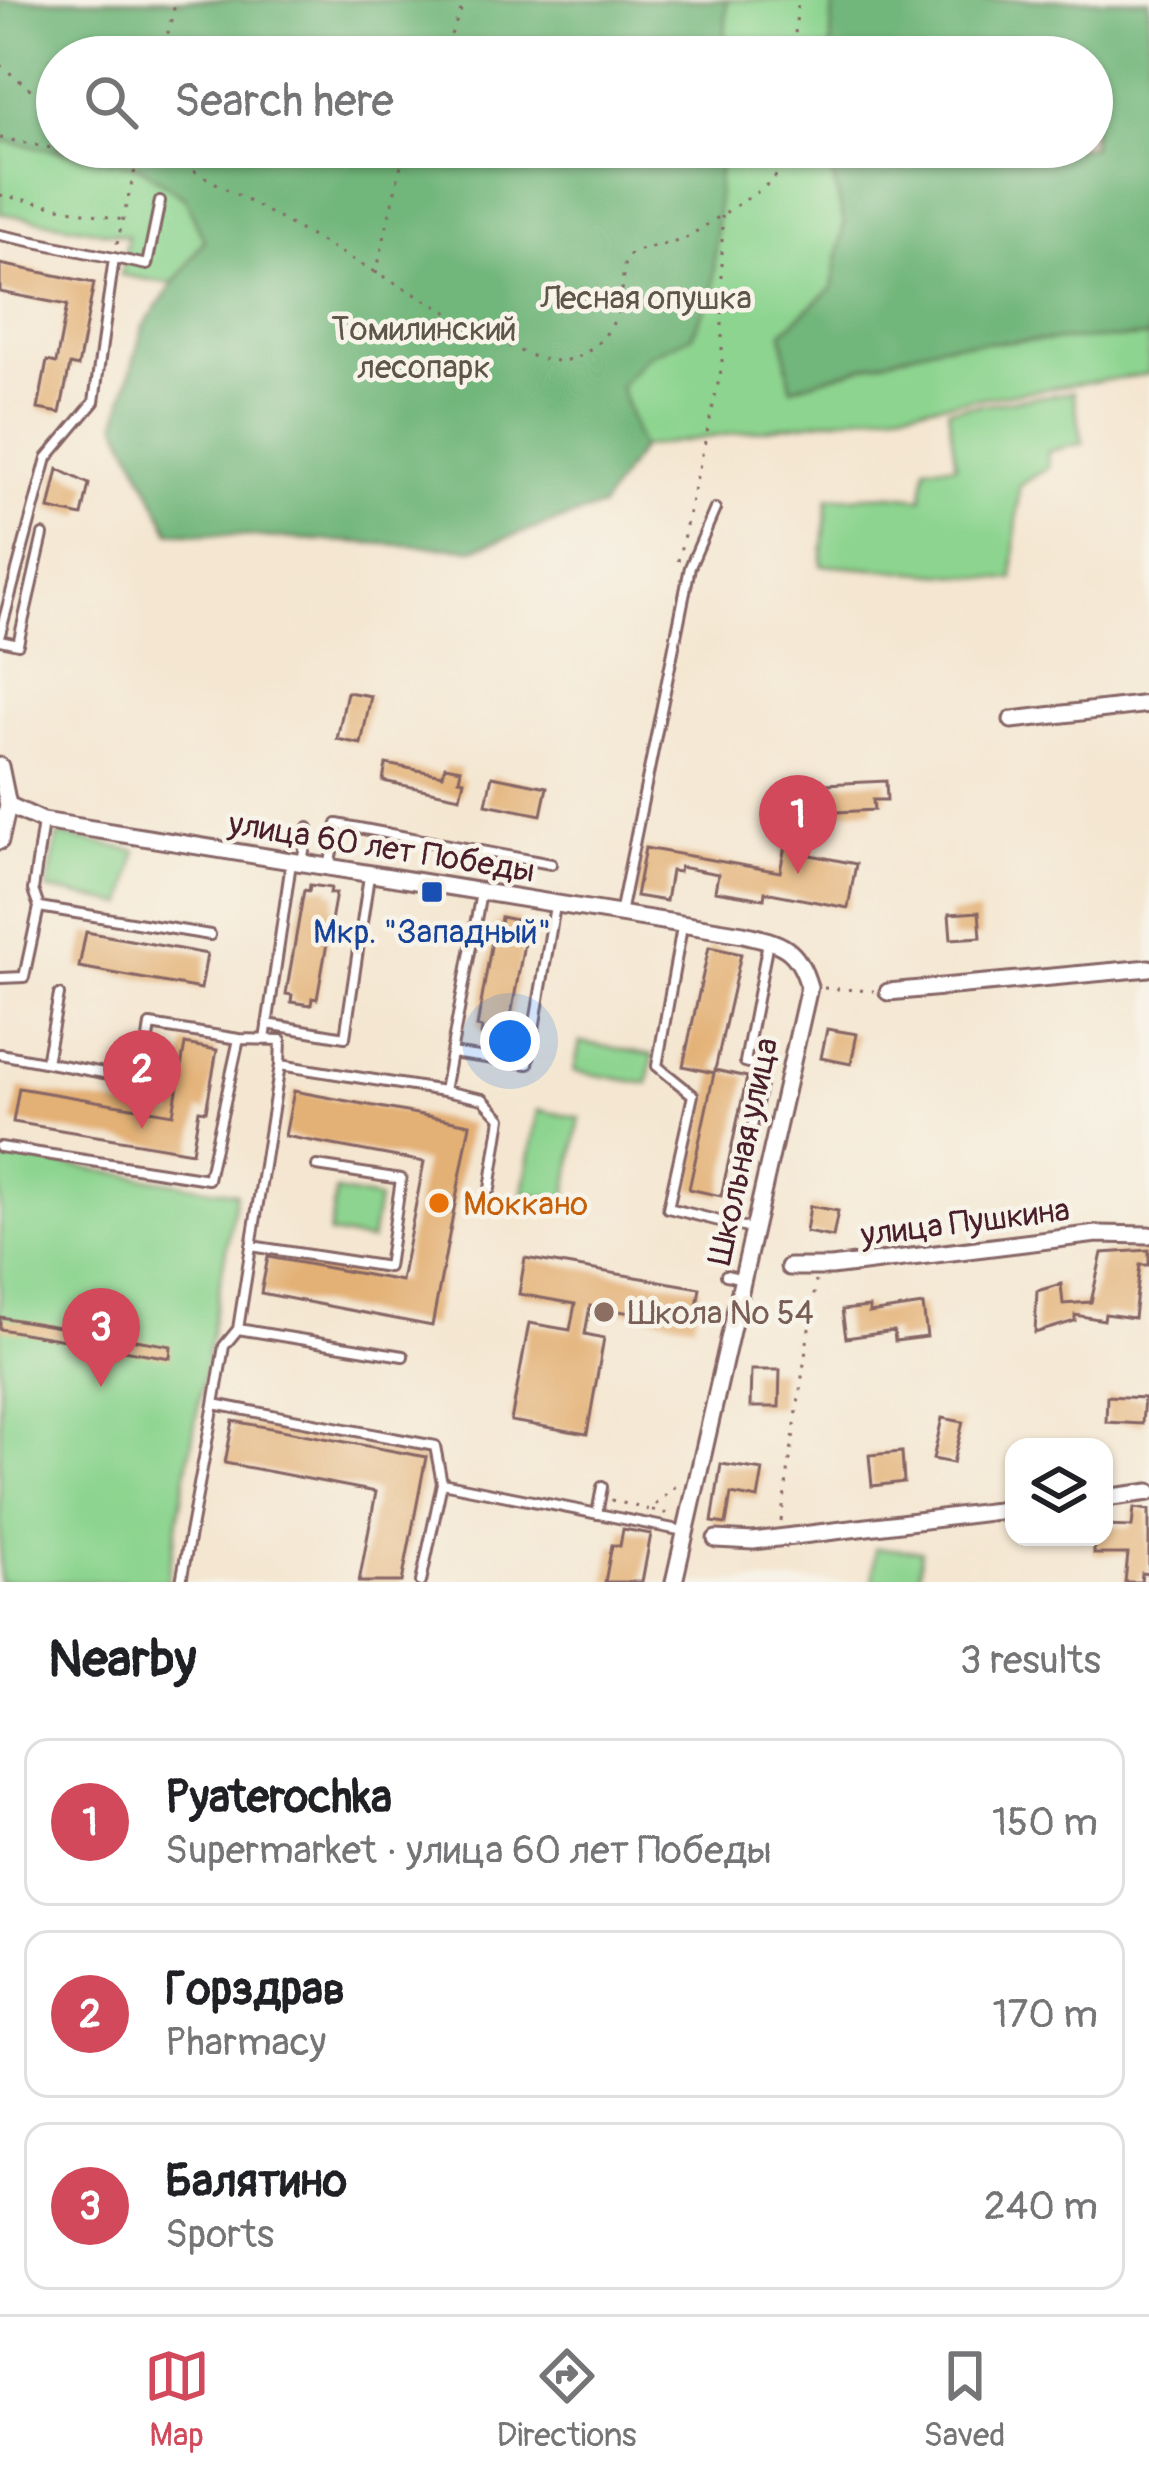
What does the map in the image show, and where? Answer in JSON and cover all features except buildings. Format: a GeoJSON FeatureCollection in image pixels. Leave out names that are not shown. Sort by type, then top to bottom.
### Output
{"type":"FeatureCollection","features":[{"type":"Feature","properties":{"kind":"street"},"geometry":{"type":"LineString","coordinates":[[1012,720],[1149,704]]}},
{"type":"Feature","properties":{"kind":"street"},"geometry":{"type":"LineString","coordinates":[[0,766],[8,805],[0,842]]}},
{"type":"Feature","properties":{"kind":"street","name":"улица 60 лет Победы"},"geometry":{"type":"LineString","coordinates":[[8,805],[43,820],[768,940],[802,962],[809,988]]}},
{"type":"Feature","properties":{"kind":"street"},"geometry":{"type":"LineString","coordinates":[[888,992],[1149,968]]}},
{"type":"Feature","properties":{"kind":"street","name":"Школьная улица"},"geometry":{"type":"LineString","coordinates":[[674,1582],[682,1524],[745,1279],[809,988]]}},
{"type":"Feature","properties":{"kind":"street","name":"улица Пушкина"},"geometry":{"type":"LineString","coordinates":[[789,1267],[1097,1234],[1149,1235]]}},
{"type":"Feature","properties":{"kind":"street"},"geometry":{"type":"LineString","coordinates":[[1113,1497],[1149,1492]]}},
{"type":"Feature","properties":{"kind":"street"},"geometry":{"type":"LineString","coordinates":[[716,1539],[778,1539],[1005,1510]]}},
{"type":"Feature","properties":{"kind":"lane"},"geometry":{"type":"LineString","coordinates":[[0,235],[147,265],[160,201]]}},
{"type":"Feature","properties":{"kind":"lane"},"geometry":{"type":"LineString","coordinates":[[43,535],[19,644],[0,637],[4,602],[46,458],[94,402],[114,258]]}},
{"type":"Feature","properties":{"kind":"lane"},"geometry":{"type":"LineString","coordinates":[[619,915],[690,567],[715,509]]}},
{"type":"Feature","properties":{"kind":"lane"},"geometry":{"type":"LineString","coordinates":[[0,978],[24,977],[39,907],[34,890],[43,820]]}},
{"type":"Feature","properties":{"kind":"lane"},"geometry":{"type":"LineString","coordinates":[[329,868],[337,824],[551,864]]}},
{"type":"Feature","properties":{"kind":"lane"},"geometry":{"type":"LineString","coordinates":[[265,1040],[296,862],[308,828]]}},
{"type":"Feature","properties":{"kind":"lane"},"geometry":{"type":"LineString","coordinates":[[267,1024],[345,1037],[370,875]]}},
{"type":"Feature","properties":{"kind":"lane"},"geometry":{"type":"LineString","coordinates":[[444,1091],[481,893]]}},
{"type":"Feature","properties":{"kind":"lane"},"geometry":{"type":"LineString","coordinates":[[451,1053],[528,1064],[555,906]]}},
{"type":"Feature","properties":{"kind":"lane"},"geometry":{"type":"LineString","coordinates":[[39,907],[210,934]]}},
{"type":"Feature","properties":{"kind":"lane"},"geometry":{"type":"LineString","coordinates":[[682,926],[657,1066],[693,1095],[668,1208],[756,1231]]}},
{"type":"Feature","properties":{"kind":"lane"},"geometry":{"type":"LineString","coordinates":[[731,1224],[765,1066],[745,1062],[768,940]]}},
{"type":"Feature","properties":{"kind":"lane"},"geometry":{"type":"LineString","coordinates":[[46,1062],[59,995]]}},
{"type":"Feature","properties":{"kind":"lane"},"geometry":{"type":"LineString","coordinates":[[0,1054],[142,1080],[150,1025],[238,1039],[281,1040],[238,1329],[224,1346],[182,1582]]}},
{"type":"Feature","properties":{"kind":"lane"},"geometry":{"type":"LineString","coordinates":[[0,1147],[208,1179],[238,1039]]}},
{"type":"Feature","properties":{"kind":"lane"},"geometry":{"type":"LineString","coordinates":[[280,1065],[484,1099],[501,1118],[490,1189]]}},
{"type":"Feature","properties":{"kind":"lane"},"geometry":{"type":"LineString","coordinates":[[251,1246],[388,1267],[401,1179],[316,1166]]}},
{"type":"Feature","properties":{"kind":"lane"},"geometry":{"type":"LineString","coordinates":[[726,1275],[745,1279]]}},
{"type":"Feature","properties":{"kind":"lane"},"geometry":{"type":"LineString","coordinates":[[238,1329],[403,1356]]}},
{"type":"Feature","properties":{"kind":"lane"},"geometry":{"type":"LineString","coordinates":[[214,1404],[435,1446],[442,1483],[421,1582]]}},
{"type":"Feature","properties":{"kind":"lane"},"geometry":{"type":"LineString","coordinates":[[442,1483],[597,1514],[682,1524]]}},
{"type":"Feature","properties":{"kind":"lane"},"geometry":{"type":"LineString","coordinates":[[597,1514],[602,1486]]}},
{"type":"Feature","properties":{"kind":"path"},"geometry":{"type":"LineString","coordinates":[[167,36],[176,0]]}},
{"type":"Feature","properties":{"kind":"path"},"geometry":{"type":"LineString","coordinates":[[450,36],[465,0]]}},
{"type":"Feature","properties":{"kind":"path"},"geometry":{"type":"LineString","coordinates":[[795,36],[798,0]]}},
{"type":"Feature","properties":{"kind":"path"},"geometry":{"type":"LineString","coordinates":[[0,65],[36,93]]}},
{"type":"Feature","properties":{"kind":"path"},"geometry":{"type":"LineString","coordinates":[[0,138],[36,145]]}},
{"type":"Feature","properties":{"kind":"path"},"geometry":{"type":"LineString","coordinates":[[119,238],[136,168]]}},
{"type":"Feature","properties":{"kind":"path"},"geometry":{"type":"LineString","coordinates":[[187,168],[530,357],[560,364],[588,352],[608,334],[619,309],[626,258],[635,251],[683,240],[777,175],[779,168]]}},
{"type":"Feature","properties":{"kind":"path"},"geometry":{"type":"LineString","coordinates":[[376,275],[400,168]]}},
{"type":"Feature","properties":{"kind":"path"},"geometry":{"type":"LineString","coordinates":[[0,195],[123,220]]}},
{"type":"Feature","properties":{"kind":"path"},"geometry":{"type":"LineString","coordinates":[[690,567],[678,562],[722,366],[722,214]]}},
{"type":"Feature","properties":{"kind":"path"},"geometry":{"type":"LineString","coordinates":[[809,988],[888,992]]}},
{"type":"Feature","properties":{"kind":"path"},"geometry":{"type":"LineString","coordinates":[[778,1539],[818,1267]]}},
{"type":"Feature","properties":{"kind":"path"},"geometry":{"type":"LineString","coordinates":[[650,1510],[689,1473]]}},
{"type":"Feature","properties":{"kind":"path"},"geometry":{"type":"LineString","coordinates":[[600,1498],[650,1510],[682,1524]]}},
{"type":"Feature","properties":{"kind":"green space","name":"Лесная опушка"},"geometry":{"type":"Polygon","coordinates":[[[0,0],[1149,0],[1149,374],[628,449],[265,266],[166,283],[121,275],[128,236],[0,213],[0,0]]]}},
{"type":"Feature","properties":{"kind":"green space","name":"Томилинский лесопарк"},"geometry":{"type":"Polygon","coordinates":[[[0,0],[727,0],[725,36],[36,36],[36,147],[0,140],[0,0]]]}},
{"type":"Feature","properties":{"kind":"green space"},"geometry":{"type":"Polygon","coordinates":[[[833,0],[1149,0],[1149,337],[941,344],[791,388],[782,332],[832,288],[844,223],[831,168],[1113,168],[1113,36],[831,36],[833,0]]]}},
{"type":"Feature","properties":{"kind":"green space","name":"Томилинский лесопарк"},"geometry":{"type":"Polygon","coordinates":[[[141,168],[719,168],[713,295],[691,336],[647,356],[620,386],[641,448],[601,507],[473,549],[170,532],[117,422],[143,327],[204,240],[185,198],[141,168]]]}},
{"type":"Feature","properties":{"kind":"green space"},"geometry":{"type":"Polygon","coordinates":[[[1073,392],[1083,443],[1047,452],[1049,467],[1019,486],[1013,580],[821,565],[828,498],[922,498],[926,466],[956,465],[948,409],[1073,392]]]}},
{"type":"Feature","properties":{"kind":"green space"},"geometry":{"type":"Polygon","coordinates":[[[58,835],[136,851],[125,905],[47,889],[58,835]]]}},
{"type":"Feature","properties":{"kind":"green space"},"geometry":{"type":"Polygon","coordinates":[[[580,1042],[653,1055],[648,1084],[574,1071],[580,1042]]]}},
{"type":"Feature","properties":{"kind":"green space"},"geometry":{"type":"Polygon","coordinates":[[[538,1110],[580,1118],[565,1201],[523,1193],[538,1110]]]}},
{"type":"Feature","properties":{"kind":"green space"},"geometry":{"type":"Polygon","coordinates":[[[0,1154],[236,1193],[167,1582],[0,1582],[0,1154]]]}},
{"type":"Feature","properties":{"kind":"green space"},"geometry":{"type":"Polygon","coordinates":[[[336,1191],[378,1199],[371,1241],[329,1234],[336,1191]]]}},
{"type":"Feature","properties":{"kind":"green space"},"geometry":{"type":"Polygon","coordinates":[[[875,1548],[921,1551],[919,1582],[873,1582],[875,1548]]]}},
{"type":"Feature","properties":{"kind":"place","name":"Pyaterochka"},"geometry":{"type":"Point","coordinates":[798,874]}},
{"type":"Feature","properties":{"kind":"place","name":"Мкр. \"Западный\""},"geometry":{"type":"Point","coordinates":[432,892]}},
{"type":"Feature","properties":{"kind":"place","name":"Горздрав"},"geometry":{"type":"Point","coordinates":[142,1129]}},
{"type":"Feature","properties":{"kind":"place","name":"Моккано"},"geometry":{"type":"Point","coordinates":[439,1203]}},
{"type":"Feature","properties":{"kind":"place","name":"Школа № 54"},"geometry":{"type":"Point","coordinates":[604,1312]}},
{"type":"Feature","properties":{"kind":"place","name":"Балятино"},"geometry":{"type":"Point","coordinates":[101,1387]}}]}
